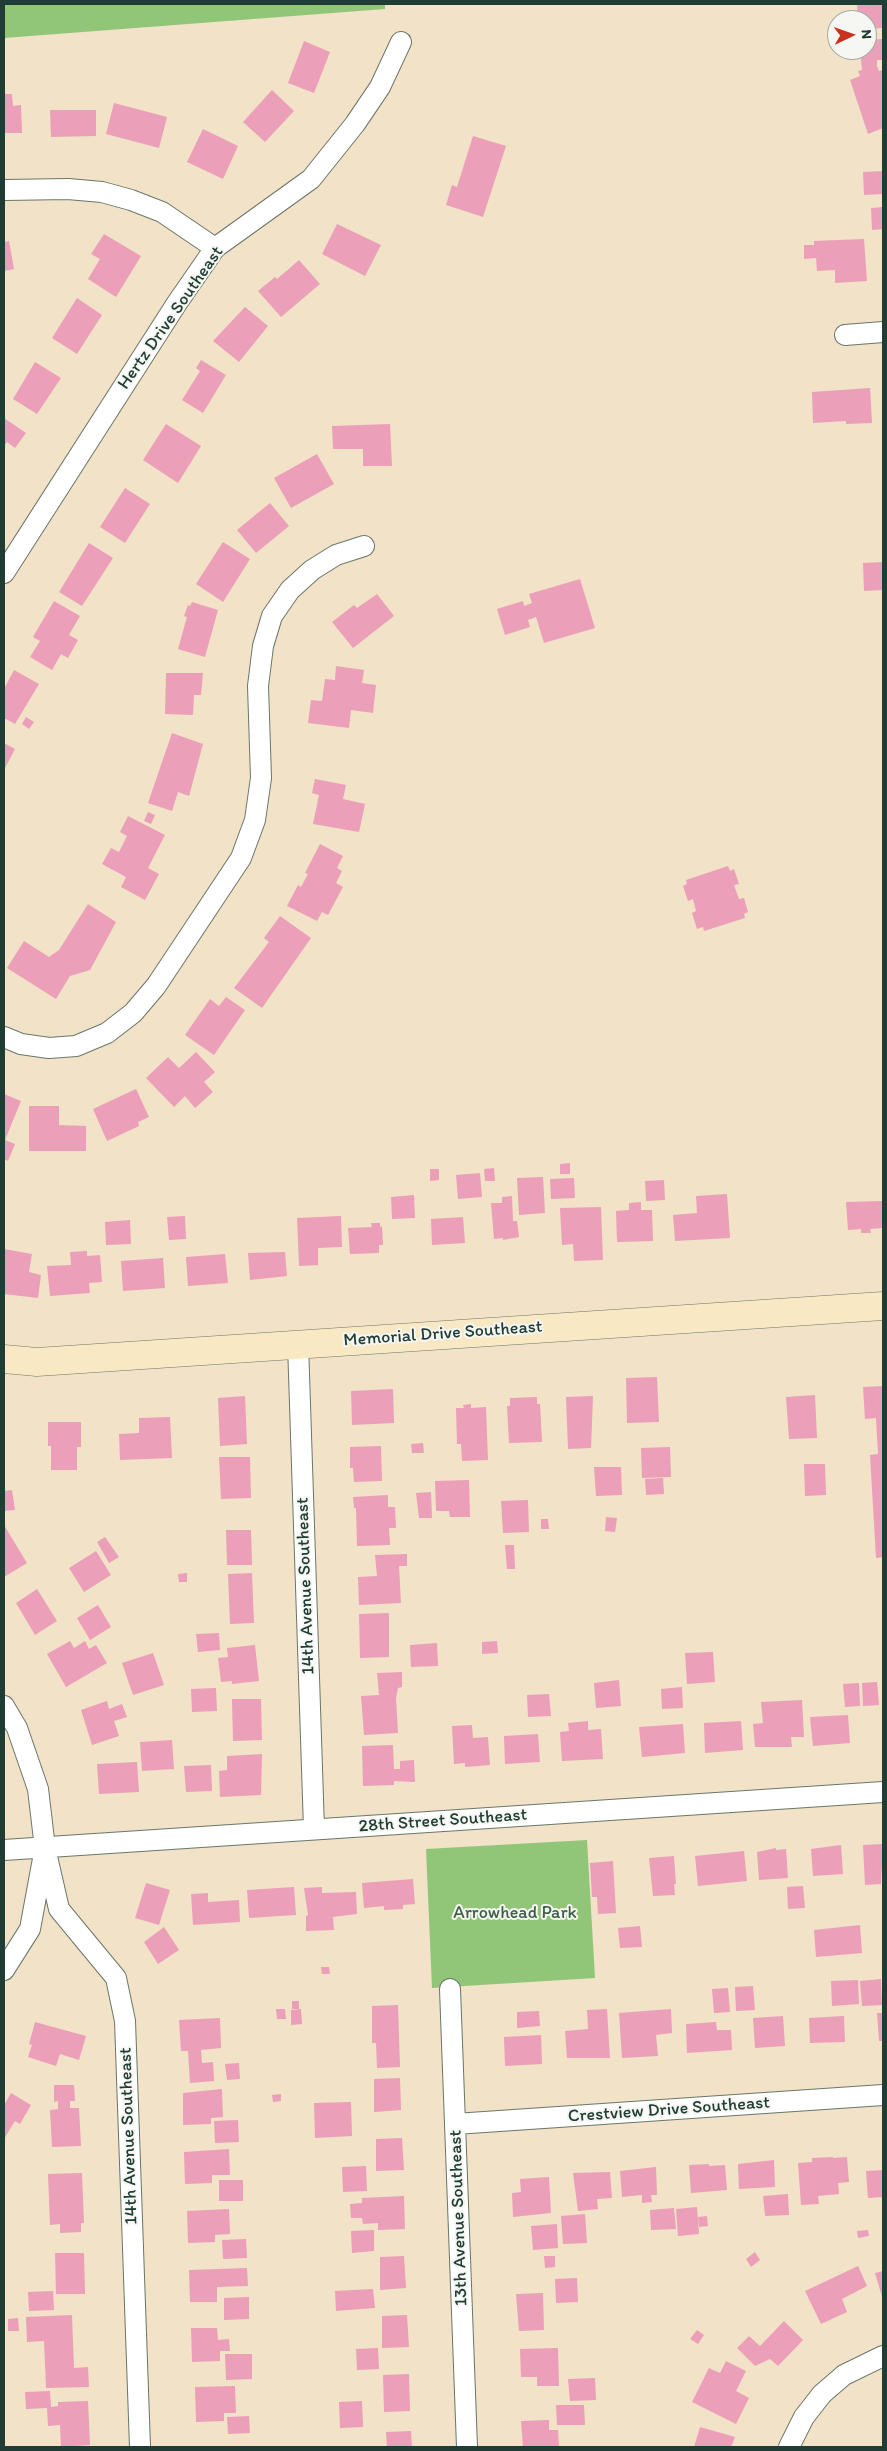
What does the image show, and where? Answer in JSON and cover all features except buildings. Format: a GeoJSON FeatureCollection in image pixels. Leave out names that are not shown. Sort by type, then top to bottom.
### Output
{"type":"FeatureCollection","features":[{"type":"Feature","properties":{"kind":"street","name":"Hertz Drive Southeast"},"geometry":{"type":"LineString","coordinates":[[4,573],[177,303],[215,248],[311,179],[355,124],[380,87],[401,42]]}},
{"type":"Feature","properties":{"kind":"street"},"geometry":{"type":"LineString","coordinates":[[4,190],[68,189],[102,192],[131,200],[162,212],[215,248]]}},
{"type":"Feature","properties":{"kind":"street"},"geometry":{"type":"LineString","coordinates":[[845,335],[883,332]]}},
{"type":"Feature","properties":{"kind":"street"},"geometry":{"type":"LineString","coordinates":[[4,1037],[21,1044],[49,1048],[76,1046],[107,1034],[133,1013],[156,986],[241,858],[255,820],[261,778],[258,686],[263,646],[272,616],[290,590],[312,570],[336,555],[364,546]]}},
{"type":"Feature","properties":{"kind":"street","name":"Memorial Drive Southeast"},"geometry":{"type":"LineString","coordinates":[[4,1359],[37,1362],[883,1306]]}},
{"type":"Feature","properties":{"kind":"street","name":"14th Avenue Southeast"},"geometry":{"type":"LineString","coordinates":[[298,1344],[314,1829]]}},
{"type":"Feature","properties":{"kind":"street"},"geometry":{"type":"LineString","coordinates":[[4,1706],[17,1728],[38,1790],[45,1848],[30,1929],[4,1970]]}},
{"type":"Feature","properties":{"kind":"street","name":"28th Street Southeast"},"geometry":{"type":"LineString","coordinates":[[4,1850],[883,1792]]}},
{"type":"Feature","properties":{"kind":"street","name":"14th Avenue Southeast"},"geometry":{"type":"LineString","coordinates":[[45,1848],[59,1909],[116,1978],[124,2021],[140,2447]]}},
{"type":"Feature","properties":{"kind":"street","name":"13th Avenue Southeast"},"geometry":{"type":"LineString","coordinates":[[450,1989],[467,2447]]}},
{"type":"Feature","properties":{"kind":"street","name":"Crestview Drive Southeast"},"geometry":{"type":"LineString","coordinates":[[455,2124],[883,2095]]}},
{"type":"Feature","properties":{"kind":"street"},"geometry":{"type":"LineString","coordinates":[[789,2447],[804,2417],[822,2394],[844,2375],[883,2356]]}},
{"type":"Feature","properties":{"kind":"green space"},"geometry":{"type":"Polygon","coordinates":[[[4,4],[385,4],[385,9],[4,38],[4,4]]]}},
{"type":"Feature","properties":{"kind":"green space","name":"Arrowhead Park"},"geometry":{"type":"Polygon","coordinates":[[[587,1840],[595,1978],[432,1988],[426,1849],[587,1840]]]}}]}
